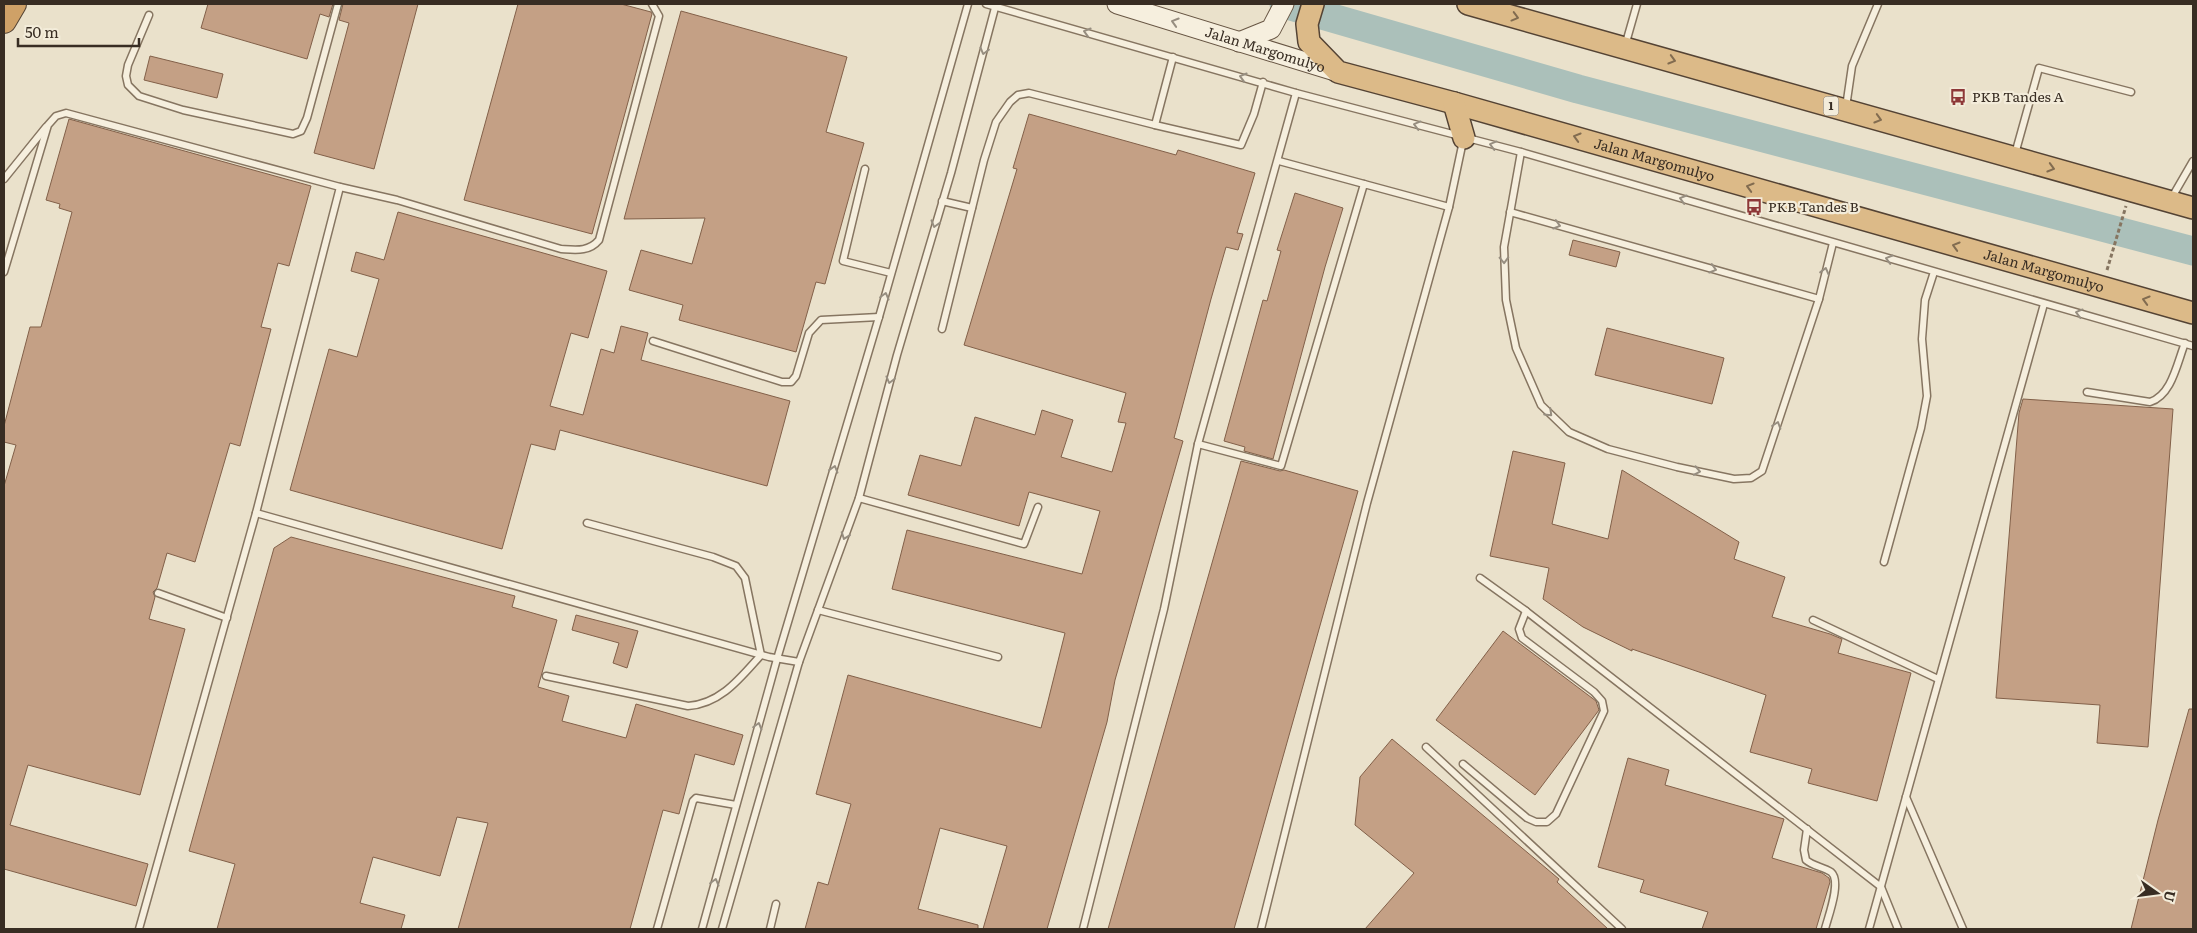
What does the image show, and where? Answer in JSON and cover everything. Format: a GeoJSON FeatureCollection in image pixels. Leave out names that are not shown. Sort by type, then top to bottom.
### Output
{"type":"FeatureCollection","features":[{"type":"Feature","properties":{"kind":"highway"},"geometry":{"type":"LineString","coordinates":[[4,21],[14,4]]}},
{"type":"Feature","properties":{"kind":"highway"},"geometry":{"type":"LineString","coordinates":[[1313,4],[1307,24],[1309,42],[1338,72]]}},
{"type":"Feature","properties":{"kind":"highway","name":"1"},"geometry":{"type":"LineString","coordinates":[[1468,4],[2193,208]]}},
{"type":"Feature","properties":{"kind":"highway","name":"Jalan Margomulyo"},"geometry":{"type":"LineString","coordinates":[[1338,72],[1454,103],[2193,313]]}},
{"type":"Feature","properties":{"kind":"highway"},"geometry":{"type":"LineString","coordinates":[[1454,103],[1464,138]]}},
{"type":"Feature","properties":{"kind":"main road","name":"Jalan Margomulyo"},"geometry":{"type":"LineString","coordinates":[[1117,4],[1338,72]]}},
{"type":"Feature","properties":{"kind":"main road"},"geometry":{"type":"LineString","coordinates":[[1240,42],[1271,29],[1284,4]]}},
{"type":"Feature","properties":{"kind":"lane"},"geometry":{"type":"LineString","coordinates":[[148,15],[128,64],[126,76],[128,85],[139,96],[182,110],[293,134],[302,131],[307,118],[338,4]]}},
{"type":"Feature","properties":{"kind":"lane"},"geometry":{"type":"LineString","coordinates":[[4,179],[48,124],[56,116],[66,113],[340,187],[397,200],[561,249],[583,250],[594,246],[600,240],[659,16],[652,4]]}},
{"type":"Feature","properties":{"kind":"lane"},"geometry":{"type":"LineString","coordinates":[[702,929],[777,659],[879,317],[968,4]]}},
{"type":"Feature","properties":{"kind":"lane"},"geometry":{"type":"LineString","coordinates":[[986,4],[996,5],[1296,93],[1521,152],[2193,346]]}},
{"type":"Feature","properties":{"kind":"lane"},"geometry":{"type":"LineString","coordinates":[[1625,47],[1638,4]]}},
{"type":"Feature","properties":{"kind":"lane"},"geometry":{"type":"LineString","coordinates":[[1846,110],[1852,66],[1878,4]]}},
{"type":"Feature","properties":{"kind":"lane"},"geometry":{"type":"LineString","coordinates":[[722,929],[799,662],[859,498],[897,355],[996,5]]}},
{"type":"Feature","properties":{"kind":"lane"},"geometry":{"type":"LineString","coordinates":[[1155,125],[1173,56]]}},
{"type":"Feature","properties":{"kind":"lane"},"geometry":{"type":"LineString","coordinates":[[2014,158],[2039,68],[2131,92]]}},
{"type":"Feature","properties":{"kind":"lane"},"geometry":{"type":"LineString","coordinates":[[942,329],[972,208],[996,122],[1010,102],[1018,95],[1029,93],[1241,145],[1254,114],[1263,82]]}},
{"type":"Feature","properties":{"kind":"lane"},"geometry":{"type":"LineString","coordinates":[[1082,929],[1164,609],[1198,444],[1279,160],[1296,93]]}},
{"type":"Feature","properties":{"kind":"lane"},"geometry":{"type":"LineString","coordinates":[[4,272],[48,124]]}},
{"type":"Feature","properties":{"kind":"lane"},"geometry":{"type":"LineString","coordinates":[[1261,929],[1367,503],[1448,207],[1464,138]]}},
{"type":"Feature","properties":{"kind":"lane"},"geometry":{"type":"LineString","coordinates":[[1521,152],[1504,246],[1506,300],[1516,348],[1541,405],[1569,432],[1608,449],[1677,468],[1734,479],[1751,478],[1762,471],[1819,299],[1833,243]]}},
{"type":"Feature","properties":{"kind":"lane"},"geometry":{"type":"LineString","coordinates":[[1279,160],[1448,207]]}},
{"type":"Feature","properties":{"kind":"lane"},"geometry":{"type":"LineString","coordinates":[[2169,201],[2193,162]]}},
{"type":"Feature","properties":{"kind":"lane"},"geometry":{"type":"LineString","coordinates":[[865,169],[843,261],[891,273]]}},
{"type":"Feature","properties":{"kind":"lane"},"geometry":{"type":"LineString","coordinates":[[1198,444],[1281,466],[1364,184]]}},
{"type":"Feature","properties":{"kind":"lane"},"geometry":{"type":"LineString","coordinates":[[139,929],[256,513],[340,187]]}},
{"type":"Feature","properties":{"kind":"lane"},"geometry":{"type":"LineString","coordinates":[[942,200],[972,208]]}},
{"type":"Feature","properties":{"kind":"lane"},"geometry":{"type":"LineString","coordinates":[[1510,212],[1819,299]]}},
{"type":"Feature","properties":{"kind":"lane"},"geometry":{"type":"LineString","coordinates":[[1884,562],[1926,404],[1922,339],[1925,300],[1934,272]]}},
{"type":"Feature","properties":{"kind":"lane"},"geometry":{"type":"LineString","coordinates":[[1869,929],[2044,304]]}},
{"type":"Feature","properties":{"kind":"lane"},"geometry":{"type":"LineString","coordinates":[[652,341],[782,382],[791,382],[796,376],[809,333],[821,320],[879,317]]}},
{"type":"Feature","properties":{"kind":"lane"},"geometry":{"type":"LineString","coordinates":[[2087,392],[2150,402],[2158,399],[2168,387],[2185,343]]}},
{"type":"Feature","properties":{"kind":"lane"},"geometry":{"type":"LineString","coordinates":[[859,498],[1024,544],[1038,506]]}},
{"type":"Feature","properties":{"kind":"lane"},"geometry":{"type":"LineString","coordinates":[[256,513],[761,655],[799,662]]}},
{"type":"Feature","properties":{"kind":"lane"},"geometry":{"type":"LineString","coordinates":[[587,523],[713,557],[736,566],[745,578],[761,655]]}},
{"type":"Feature","properties":{"kind":"lane"},"geometry":{"type":"LineString","coordinates":[[1480,578],[1526,611],[1881,886],[1898,929]]}},
{"type":"Feature","properties":{"kind":"lane"},"geometry":{"type":"LineString","coordinates":[[158,593],[226,618]]}},
{"type":"Feature","properties":{"kind":"lane"},"geometry":{"type":"LineString","coordinates":[[818,610],[998,657]]}},
{"type":"Feature","properties":{"kind":"lane"},"geometry":{"type":"LineString","coordinates":[[1463,764],[1527,818],[1536,822],[1548,822],[1556,814],[1604,710],[1602,701],[1594,692],[1522,638],[1519,629],[1526,611]]}},
{"type":"Feature","properties":{"kind":"lane"},"geometry":{"type":"LineString","coordinates":[[1813,620],[1938,679]]}},
{"type":"Feature","properties":{"kind":"lane"},"geometry":{"type":"LineString","coordinates":[[546,676],[688,706],[700,705],[732,686],[761,655]]}},
{"type":"Feature","properties":{"kind":"lane"},"geometry":{"type":"LineString","coordinates":[[1426,747],[1622,929]]}},
{"type":"Feature","properties":{"kind":"lane"},"geometry":{"type":"LineString","coordinates":[[1906,797],[1963,929]]}},
{"type":"Feature","properties":{"kind":"lane"},"geometry":{"type":"LineString","coordinates":[[657,929],[693,801],[696,798],[736,805]]}},
{"type":"Feature","properties":{"kind":"lane"},"geometry":{"type":"LineString","coordinates":[[1807,830],[1804,850],[1806,860],[1831,873],[1835,878],[1836,886],[1825,929]]}},
{"type":"Feature","properties":{"kind":"lane"},"geometry":{"type":"LineString","coordinates":[[770,929],[776,904]]}},
{"type":"Feature","properties":{"kind":"path"},"geometry":{"type":"LineString","coordinates":[[2110,256],[2120,223]]}},
{"type":"Feature","properties":{"kind":"building"},"geometry":{"type":"Polygon","coordinates":[[[208,4],[333,4],[329,17],[320,14],[307,59],[201,28],[208,4]]]}},
{"type":"Feature","properties":{"kind":"building"},"geometry":{"type":"Polygon","coordinates":[[[343,4],[418,4],[374,169],[314,153],[349,23],[339,20],[343,4]]]}},
{"type":"Feature","properties":{"kind":"building"},"geometry":{"type":"Polygon","coordinates":[[[518,4],[621,4],[651,12],[652,14],[592,234],[464,200],[518,4]]]}},
{"type":"Feature","properties":{"kind":"building"},"geometry":{"type":"Polygon","coordinates":[[[681,11],[847,57],[826,132],[864,143],[825,284],[816,282],[796,352],[679,320],[683,305],[629,290],[641,250],[692,264],[705,218],[624,219],[681,11]]]}},
{"type":"Feature","properties":{"kind":"building"},"geometry":{"type":"Polygon","coordinates":[[[150,56],[223,74],[217,98],[144,80],[150,56]]]}},
{"type":"Feature","properties":{"kind":"building"},"geometry":{"type":"Polygon","coordinates":[[[1029,114],[1176,155],[1178,150],[1255,173],[1237,233],[1243,234],[1238,250],[1226,247],[1211,299],[1174,438],[1183,441],[1115,680],[1107,722],[1047,929],[983,929],[1007,846],[940,828],[918,909],[978,925],[978,929],[805,929],[818,882],[828,885],[851,804],[816,794],[848,675],[1041,728],[1047,705],[1065,633],[892,589],[907,530],[1082,574],[1100,511],[1029,492],[1019,526],[908,495],[920,455],[961,466],[975,417],[1035,435],[1042,410],[1073,420],[1061,457],[1112,472],[1126,423],[1118,422],[1126,393],[964,345],[1017,169],[1013,168],[1029,114]]]}},
{"type":"Feature","properties":{"kind":"building"},"geometry":{"type":"Polygon","coordinates":[[[69,119],[311,186],[289,266],[278,263],[261,327],[271,329],[240,446],[230,443],[195,562],[167,553],[157,588],[153,592],[155,597],[149,619],[185,629],[140,795],[28,765],[10,825],[148,864],[136,906],[4,869],[4,486],[16,445],[4,442],[4,426],[30,327],[41,327],[72,212],[59,208],[60,204],[46,200],[69,119]]]}},
{"type":"Feature","properties":{"kind":"building"},"geometry":{"type":"Polygon","coordinates":[[[1295,193],[1343,208],[1273,459],[1244,451],[1245,447],[1224,441],[1263,300],[1267,301],[1281,251],[1277,250],[1295,193]]]}},
{"type":"Feature","properties":{"kind":"building"},"geometry":{"type":"Polygon","coordinates":[[[398,212],[607,271],[588,338],[571,333],[550,406],[583,415],[601,349],[614,353],[621,326],[648,333],[641,360],[790,401],[767,486],[560,430],[555,450],[531,444],[502,549],[290,490],[329,349],[357,357],[379,279],[351,271],[356,252],[384,260],[398,212]]]}},
{"type":"Feature","properties":{"kind":"building"},"geometry":{"type":"Polygon","coordinates":[[[1573,240],[1620,252],[1616,267],[1569,255],[1573,240]]]}},
{"type":"Feature","properties":{"kind":"building"},"geometry":{"type":"Polygon","coordinates":[[[1607,328],[1724,358],[1712,404],[1595,375],[1607,328]]]}},
{"type":"Feature","properties":{"kind":"building"},"geometry":{"type":"Polygon","coordinates":[[[2023,399],[2173,409],[2148,747],[2097,743],[2100,705],[1996,698],[2019,413],[2023,399]]]}},
{"type":"Feature","properties":{"kind":"building"},"geometry":{"type":"Polygon","coordinates":[[[1513,451],[1565,463],[1552,524],[1608,539],[1622,470],[1739,542],[1734,559],[1785,577],[1772,617],[1842,639],[1838,653],[1911,673],[1877,801],[1808,783],[1812,769],[1750,752],[1766,695],[1632,649],[1632,651],[1583,627],[1543,599],[1549,568],[1490,556],[1513,451]]]}},
{"type":"Feature","properties":{"kind":"building"},"geometry":{"type":"Polygon","coordinates":[[[1241,461],[1280,471],[1284,470],[1358,491],[1253,863],[1234,929],[1108,929],[1241,461]]]}},
{"type":"Feature","properties":{"kind":"building"},"geometry":{"type":"Polygon","coordinates":[[[291,537],[515,596],[512,607],[557,620],[538,687],[569,696],[562,721],[626,738],[636,704],[743,735],[734,765],[695,754],[679,814],[663,810],[630,929],[458,929],[488,823],[457,817],[440,876],[373,857],[360,903],[405,915],[401,929],[217,929],[235,864],[189,851],[274,548],[291,537]]]}},
{"type":"Feature","properties":{"kind":"building"},"geometry":{"type":"Polygon","coordinates":[[[576,615],[638,631],[627,668],[613,663],[619,643],[572,630],[576,615]]]}},
{"type":"Feature","properties":{"kind":"building"},"geometry":{"type":"Polygon","coordinates":[[[1503,631],[1596,701],[1599,710],[1535,795],[1436,720],[1503,631]]]}},
{"type":"Feature","properties":{"kind":"building"},"geometry":{"type":"Polygon","coordinates":[[[2189,709],[2193,709],[2193,929],[2131,929],[2158,820],[2189,709]]]}},
{"type":"Feature","properties":{"kind":"building"},"geometry":{"type":"Polygon","coordinates":[[[1392,739],[1559,879],[1557,882],[1608,929],[1365,929],[1414,873],[1355,825],[1360,777],[1392,739]]]}},
{"type":"Feature","properties":{"kind":"building"},"geometry":{"type":"Polygon","coordinates":[[[1628,758],[1669,770],[1665,785],[1784,819],[1772,858],[1822,873],[1829,878],[1830,882],[1816,929],[1702,929],[1708,912],[1640,892],[1644,880],[1598,867],[1628,758]]]}},
{"type":"Feature","properties":{"kind":"waterway"},"geometry":{"type":"LineString","coordinates":[[1284,4],[1578,89],[2193,251]]}},
{"type":"Feature","properties":{"kind":"place","name":"PKB Tandes A"},"geometry":{"type":"Point","coordinates":[1958,97]}},
{"type":"Feature","properties":{"kind":"place","name":"PKB Tandes B"},"geometry":{"type":"Point","coordinates":[1754,207]}}]}
